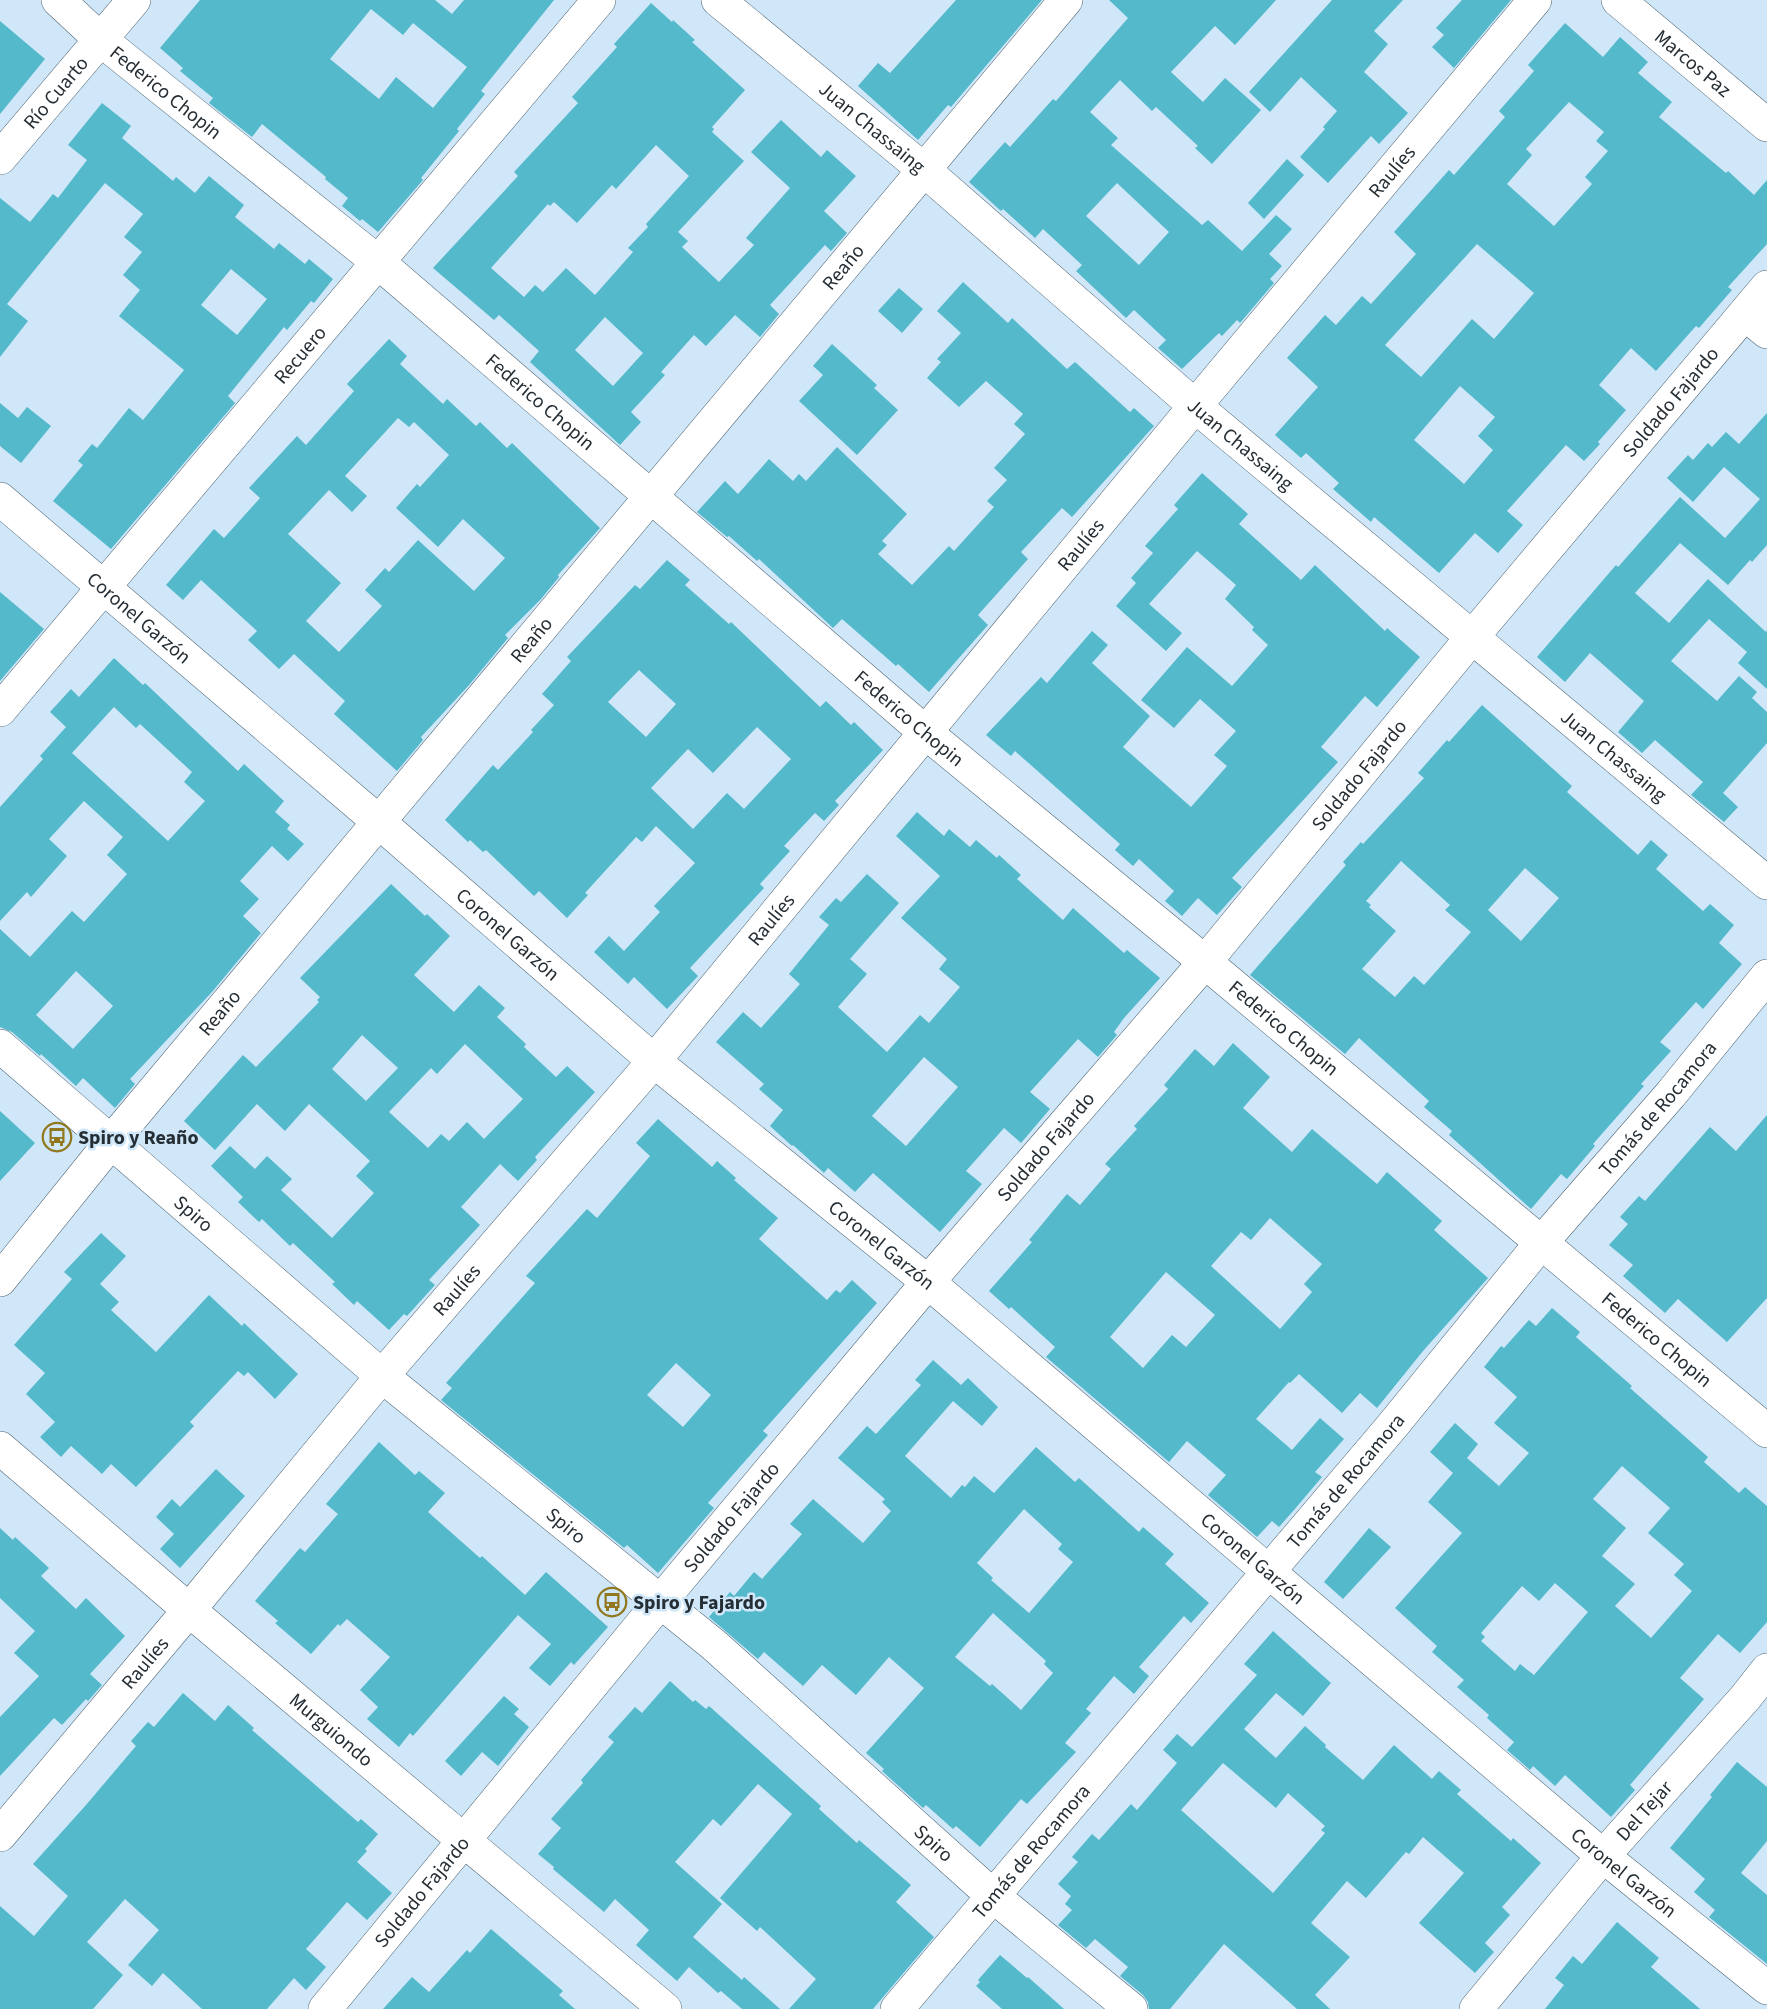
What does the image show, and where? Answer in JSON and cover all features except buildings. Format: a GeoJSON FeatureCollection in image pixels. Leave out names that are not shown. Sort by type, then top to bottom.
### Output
{"type":"FeatureCollection","features":[{"type":"Feature","properties":{"kind":"street","name":"Federico Chopin"},"geometry":{"type":"LineString","coordinates":[[58,0],[101,40],[378,262],[925,732],[1205,962],[1767,1431]]}},
{"type":"Feature","properties":{"kind":"street","name":"Río Cuarto"},"geometry":{"type":"LineString","coordinates":[[0,158],[134,0]]}},
{"type":"Feature","properties":{"kind":"street","name":"Recuero"},"geometry":{"type":"LineString","coordinates":[[0,710],[599,0]]}},
{"type":"Feature","properties":{"kind":"street","name":"Juan Chassaing"},"geometry":{"type":"LineString","coordinates":[[718,0],[922,170],[1195,405],[1767,883]]}},
{"type":"Feature","properties":{"kind":"street","name":"Reaño"},"geometry":{"type":"LineString","coordinates":[[0,1280],[111,1142],[1066,0]]}},
{"type":"Feature","properties":{"kind":"street","name":"Raulíes"},"geometry":{"type":"LineString","coordinates":[[0,1835],[189,1611],[382,1376],[654,1061],[1195,405],[1535,0]]}},
{"type":"Feature","properties":{"kind":"street","name":"Marcos Paz"},"geometry":{"type":"LineString","coordinates":[[1618,0],[1767,125]]}},
{"type":"Feature","properties":{"kind":"street","name":"Soldado Fajardo"},"geometry":{"type":"LineString","coordinates":[[325,2009],[660,1602],[928,1282],[1205,962],[1473,636],[1756,322],[1767,286]]}},
{"type":"Feature","properties":{"kind":"street","name":"Coronel Garzón"},"geometry":{"type":"LineString","coordinates":[[0,499],[380,822],[654,1061],[928,1282],[1603,1856],[1767,1988]]}},
{"type":"Feature","properties":{"kind":"street","name":"Tomás de Rocamora"},"geometry":{"type":"LineString","coordinates":[[897,2009],[1393,1425],[1541,1243],[1671,1094],[1767,976]]}},
{"type":"Feature","properties":{"kind":"street","name":"Spiro"},"geometry":{"type":"LineString","coordinates":[[0,1046],[382,1376],[714,1645],[993,1896],[1131,2009]]}},
{"type":"Feature","properties":{"kind":"street","name":"Murguiondo"},"geometry":{"type":"LineString","coordinates":[[0,1448],[189,1611],[665,2009]]}},
{"type":"Feature","properties":{"kind":"street","name":"Del Tejar"},"geometry":{"type":"LineString","coordinates":[[1476,2009],[1603,1856],[1745,1698],[1767,1670]]}},
{"type":"Feature","properties":{"kind":"place","name":"Spiro y Reaño"},"geometry":{"type":"Point","coordinates":[57,1137]}},
{"type":"Feature","properties":{"kind":"place","name":"Spiro y Fajardo"},"geometry":{"type":"Point","coordinates":[612,1602]}}]}
